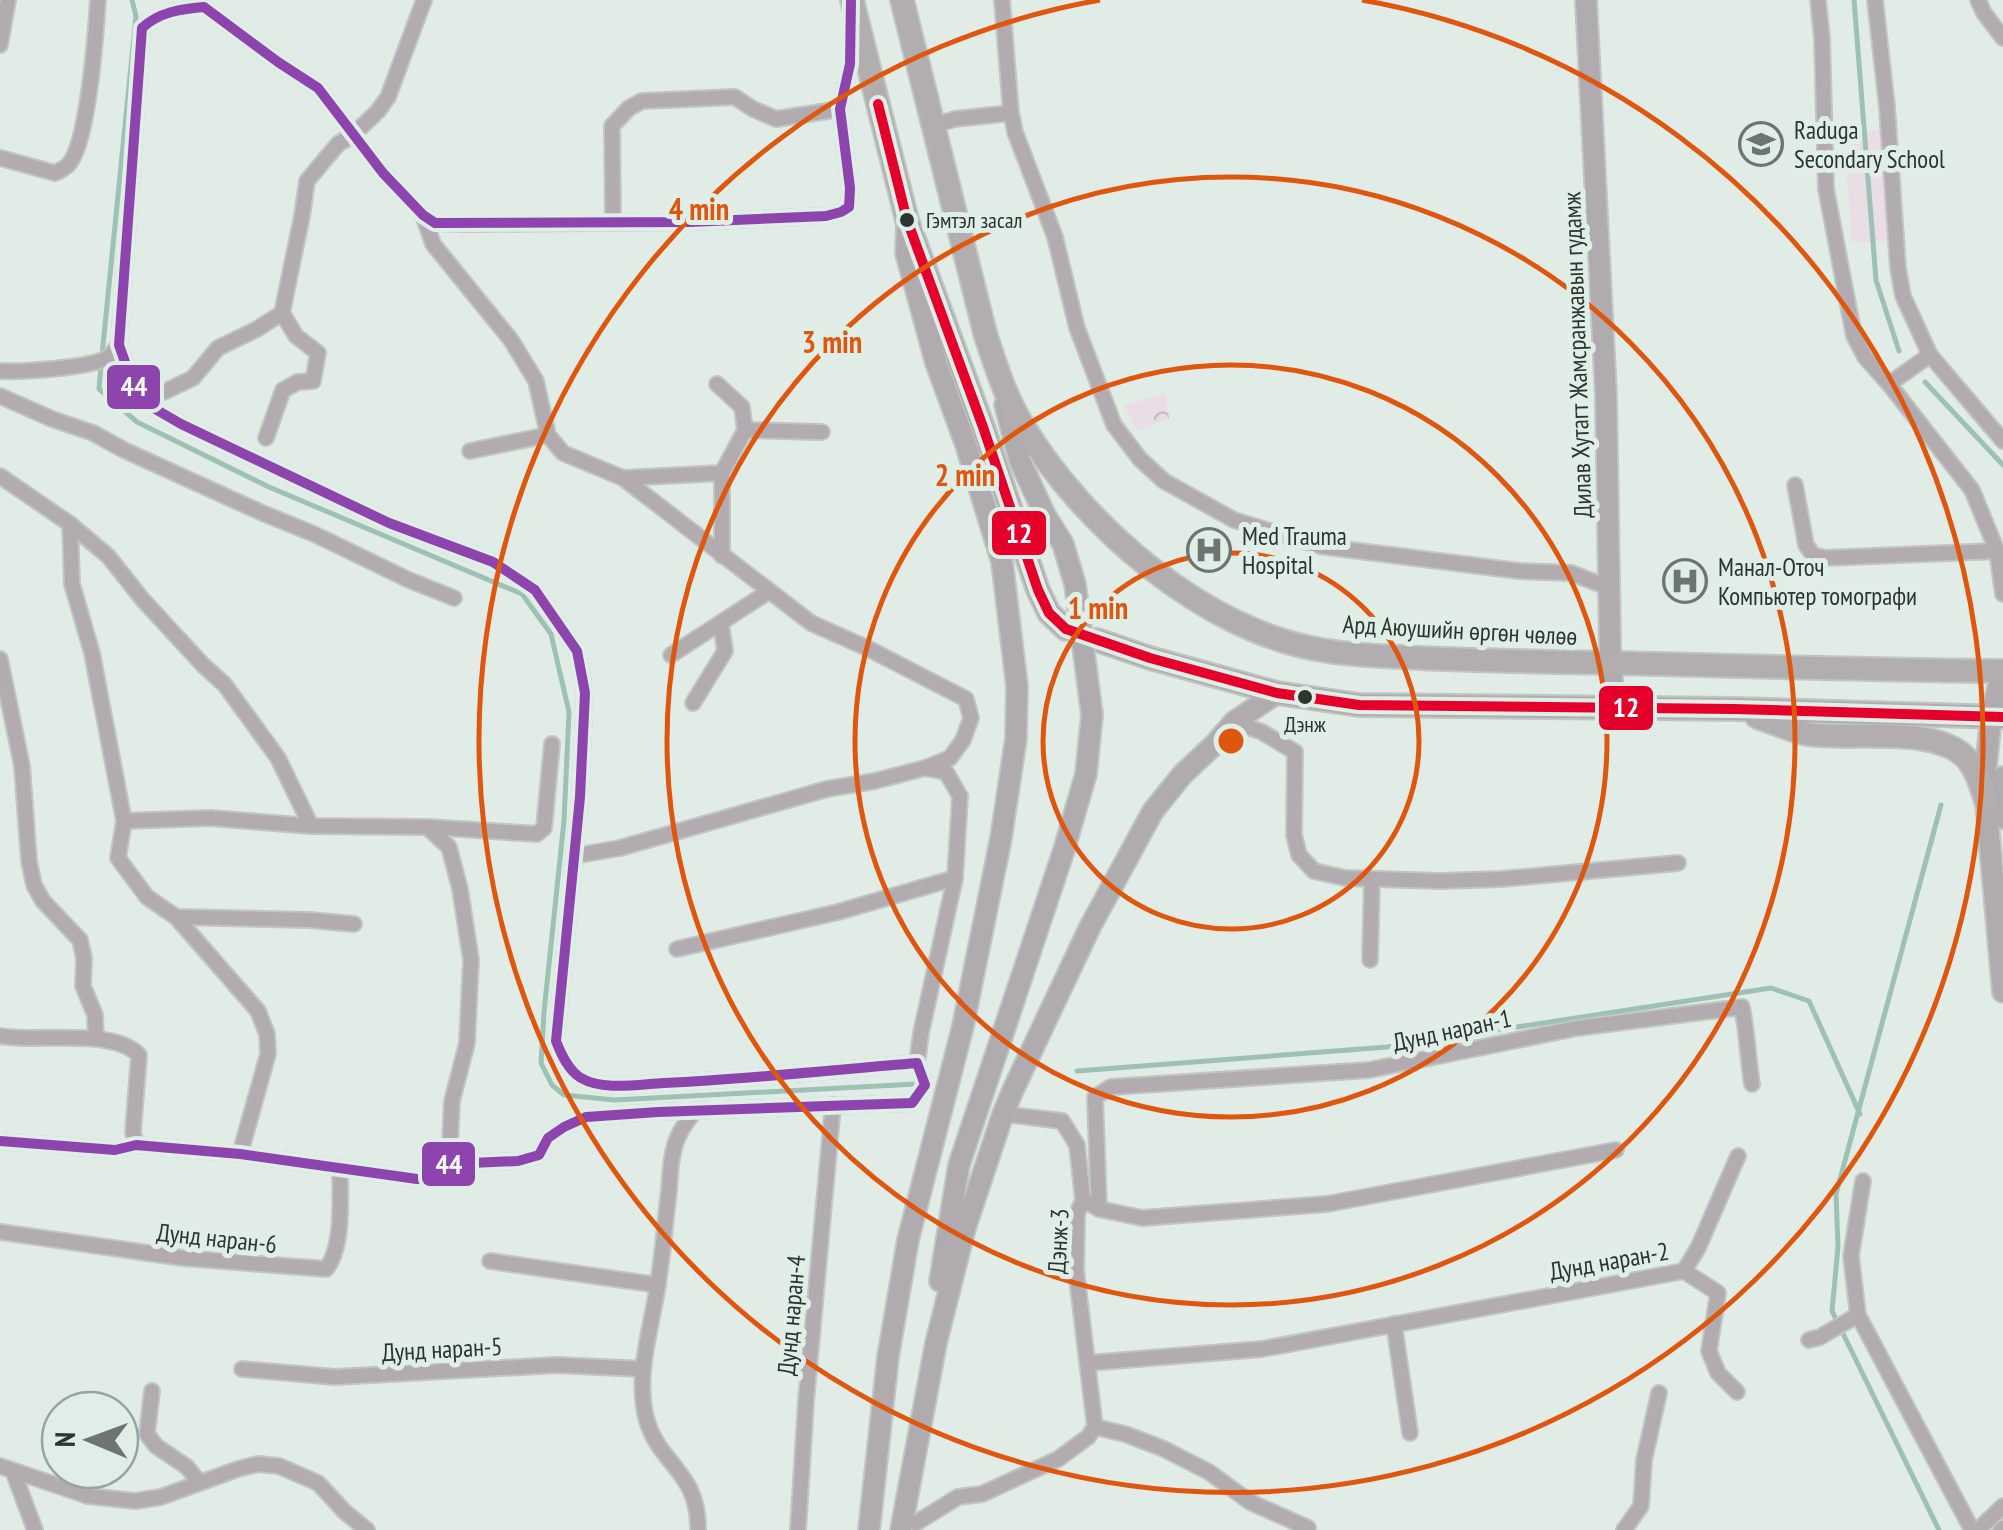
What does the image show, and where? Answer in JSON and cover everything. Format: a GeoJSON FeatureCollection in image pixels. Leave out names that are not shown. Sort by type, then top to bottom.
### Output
{"type":"FeatureCollection","features":[{"type":"Feature","properties":{"kind":"main road"},"geometry":{"type":"LineString","coordinates":[[852,0],[907,220],[1038,590],[1049,613],[1066,630]]}},
{"type":"Feature","properties":{"kind":"main road","name":"Ард Аюушийн өргөн чөлөө"},"geometry":{"type":"LineString","coordinates":[[902,0],[985,333],[1021,423],[1080,504],[1146,564],[1196,600],[1271,636],[1319,650],[1370,656],[2002,667]]}},
{"type":"Feature","properties":{"kind":"main road","name":"Дилав Хутагт Жамсранжавын гудамж"},"geometry":{"type":"LineString","coordinates":[[1586,0],[1606,396],[1614,709]]}},
{"type":"Feature","properties":{"kind":"main road"},"geometry":{"type":"LineString","coordinates":[[869,1530],[888,1357],[908,1240],[962,1026],[1016,738],[1017,686],[1002,562],[936,363],[906,253],[907,220]]}},
{"type":"Feature","properties":{"kind":"main road"},"geometry":{"type":"LineString","coordinates":[[908,1527],[958,1165],[1075,812],[1086,774],[1092,715],[1076,584],[1062,544],[1020,461],[985,333]]}},
{"type":"Feature","properties":{"kind":"main road"},"geometry":{"type":"LineString","coordinates":[[1097,640],[1277,693],[1359,705],[1997,717]]}},
{"type":"Feature","properties":{"kind":"main road"},"geometry":{"type":"LineString","coordinates":[[2002,667],[1986,767],[1986,801],[2003,992]]}},
{"type":"Feature","properties":{"kind":"main road"},"geometry":{"type":"LineString","coordinates":[[908,1527],[936,1344],[965,1228],[1002,1114],[1090,927],[1152,811],[1234,722],[1277,693]]}},
{"type":"Feature","properties":{"kind":"main road"},"geometry":{"type":"LineString","coordinates":[[1734,710],[1808,734],[1922,739],[1945,745],[1967,760],[1977,774],[1986,801]]}},
{"type":"Feature","properties":{"kind":"main road"},"geometry":{"type":"LineString","coordinates":[[2003,777],[2003,818]]}},
{"type":"Feature","properties":{"kind":"street"},"geometry":{"type":"LineString","coordinates":[[0,45],[8,0]]}},
{"type":"Feature","properties":{"kind":"street"},"geometry":{"type":"LineString","coordinates":[[0,158],[54,173],[68,166],[76,154],[92,76],[98,0]]}},
{"type":"Feature","properties":{"kind":"street"},"geometry":{"type":"LineString","coordinates":[[266,438],[283,390],[298,382],[313,381],[318,353],[296,336],[282,312],[307,181],[338,144],[354,134],[388,97],[424,0]]}},
{"type":"Feature","properties":{"kind":"street"},"geometry":{"type":"LineString","coordinates":[[852,0],[850,64],[840,110],[850,188],[848,208],[815,216],[728,220],[435,223],[383,173],[318,88],[201,3],[153,18],[142,28],[114,351],[138,400],[181,424],[389,523],[493,562],[535,590],[578,651],[585,692],[580,796],[556,1041],[561,1055],[582,1079],[605,1084],[706,1081],[917,1063]]}},
{"type":"Feature","properties":{"kind":"street"},"geometry":{"type":"LineString","coordinates":[[1002,0],[1016,132],[1056,237],[1077,328],[1114,425],[1140,459],[1164,482],[1234,520],[1318,546],[1571,574],[1610,588]]}},
{"type":"Feature","properties":{"kind":"street"},"geometry":{"type":"LineString","coordinates":[[1818,0],[1826,189],[1854,336],[1865,357],[1972,490],[1996,551],[2003,594]]}},
{"type":"Feature","properties":{"kind":"street"},"geometry":{"type":"LineString","coordinates":[[1875,0],[1903,296],[1930,355],[2003,441]]}},
{"type":"Feature","properties":{"kind":"street"},"geometry":{"type":"LineString","coordinates":[[1978,0],[2003,38]]}},
{"type":"Feature","properties":{"kind":"street"},"geometry":{"type":"LineString","coordinates":[[613,222],[612,126],[628,108],[642,100],[735,97],[776,119],[840,110]]}},
{"type":"Feature","properties":{"kind":"street"},"geometry":{"type":"LineString","coordinates":[[932,126],[954,119],[1011,113]]}},
{"type":"Feature","properties":{"kind":"street"},"geometry":{"type":"LineString","coordinates":[[423,214],[433,244],[510,340],[536,381],[548,434],[563,452],[623,478],[811,623],[966,699],[971,718],[950,758],[925,768],[827,788],[620,848],[574,856]]}},
{"type":"Feature","properties":{"kind":"street"},"geometry":{"type":"LineString","coordinates":[[138,400],[193,378],[218,348],[282,312]]}},
{"type":"Feature","properties":{"kind":"street"},"geometry":{"type":"LineString","coordinates":[[0,371],[77,365],[114,351]]}},
{"type":"Feature","properties":{"kind":"street"},"geometry":{"type":"LineString","coordinates":[[1889,384],[1930,355]]}},
{"type":"Feature","properties":{"kind":"street"},"geometry":{"type":"LineString","coordinates":[[717,384],[742,408],[745,430],[722,473],[722,556]]}},
{"type":"Feature","properties":{"kind":"street"},"geometry":{"type":"LineString","coordinates":[[0,396],[92,433],[454,598]]}},
{"type":"Feature","properties":{"kind":"street"},"geometry":{"type":"LineString","coordinates":[[745,430],[822,432]]}},
{"type":"Feature","properties":{"kind":"street"},"geometry":{"type":"LineString","coordinates":[[470,451],[548,434]]}},
{"type":"Feature","properties":{"kind":"street"},"geometry":{"type":"LineString","coordinates":[[623,478],[722,473]]}},
{"type":"Feature","properties":{"kind":"street"},"geometry":{"type":"LineString","coordinates":[[0,476],[70,524],[108,556],[143,600],[225,685],[278,758],[310,826]]}},
{"type":"Feature","properties":{"kind":"street"},"geometry":{"type":"LineString","coordinates":[[1795,485],[1806,545],[1813,555],[1825,558],[1996,551]]}},
{"type":"Feature","properties":{"kind":"street"},"geometry":{"type":"LineString","coordinates":[[70,524],[72,584],[92,653],[124,822],[118,858],[147,897],[176,918],[258,1011],[267,1034],[268,1054],[240,1154]]}},
{"type":"Feature","properties":{"kind":"street"},"geometry":{"type":"LineString","coordinates":[[671,655],[768,592]]}},
{"type":"Feature","properties":{"kind":"street"},"geometry":{"type":"LineString","coordinates":[[693,703],[724,651],[721,624]]}},
{"type":"Feature","properties":{"kind":"street"},"geometry":{"type":"LineString","coordinates":[[0,659],[22,766],[34,885],[43,902],[80,940],[84,986],[96,1016],[96,1039]]}},
{"type":"Feature","properties":{"kind":"street"},"geometry":{"type":"LineString","coordinates":[[1234,722],[1262,732],[1295,752],[1294,835],[1299,856],[1314,871],[1345,878],[1440,881],[1678,862]]}},
{"type":"Feature","properties":{"kind":"street"},"geometry":{"type":"LineString","coordinates":[[124,822],[210,818],[310,826],[427,827],[537,834],[542,831],[552,744]]}},
{"type":"Feature","properties":{"kind":"street"},"geometry":{"type":"LineString","coordinates":[[449,1164],[518,1161],[539,1155],[548,1138],[586,1117],[912,1103],[925,1085],[917,1063],[955,878],[960,796],[946,772],[925,768]]}},
{"type":"Feature","properties":{"kind":"street"},"geometry":{"type":"LineString","coordinates":[[0,1141],[115,1150],[136,1145],[240,1154],[417,1180],[434,1179],[449,1164],[452,1100],[467,1043],[471,960],[450,847],[427,827]]}},
{"type":"Feature","properties":{"kind":"street"},"geometry":{"type":"LineString","coordinates":[[677,949],[838,912],[955,878]]}},
{"type":"Feature","properties":{"kind":"street"},"geometry":{"type":"LineString","coordinates":[[1370,960],[1372,879]]}},
{"type":"Feature","properties":{"kind":"street"},"geometry":{"type":"LineString","coordinates":[[176,918],[354,924]]}},
{"type":"Feature","properties":{"kind":"street","name":"Дунд наран-1"},"geometry":{"type":"LineString","coordinates":[[1099,1210],[1095,1097],[1111,1087],[1370,1070],[1577,1028],[1742,1007],[1752,1084]]}},
{"type":"Feature","properties":{"kind":"street"},"geometry":{"type":"LineString","coordinates":[[0,1036],[80,1037],[130,1046],[140,1055],[133,1132],[136,1145]]}},
{"type":"Feature","properties":{"kind":"street","name":"Дунд наран-4"},"geometry":{"type":"LineString","coordinates":[[798,1530],[832,1104]]}},
{"type":"Feature","properties":{"kind":"street"},"geometry":{"type":"LineString","coordinates":[[694,1112],[680,1131],[672,1154],[658,1285],[643,1369],[648,1423],[694,1494],[698,1530]]}},
{"type":"Feature","properties":{"kind":"street","name":"Дэнж-3"},"geometry":{"type":"LineString","coordinates":[[1002,1114],[1062,1121],[1078,1145],[1083,1200],[1077,1214],[1076,1270],[1095,1428]]}},
{"type":"Feature","properties":{"kind":"street"},"geometry":{"type":"LineString","coordinates":[[1083,1200],[1099,1210],[1142,1218],[1327,1204],[1616,1150]]}},
{"type":"Feature","properties":{"kind":"street"},"geometry":{"type":"LineString","coordinates":[[1684,1270],[1698,1248],[1738,1156]]}},
{"type":"Feature","properties":{"kind":"street","name":"Дунд наран-6"},"geometry":{"type":"LineString","coordinates":[[0,1232],[183,1258],[326,1269],[332,1261],[340,1218],[340,1168]]}},
{"type":"Feature","properties":{"kind":"street"},"geometry":{"type":"LineString","coordinates":[[1863,1181],[1850,1256],[1858,1315],[1975,1530],[2003,1506]]}},
{"type":"Feature","properties":{"kind":"street"},"geometry":{"type":"LineString","coordinates":[[490,1261],[658,1285]]}},
{"type":"Feature","properties":{"kind":"street","name":"Дунд наран-2"},"geometry":{"type":"LineString","coordinates":[[1088,1362],[1262,1349],[1684,1270],[1718,1293],[1709,1352],[1718,1373],[1737,1392]]}},
{"type":"Feature","properties":{"kind":"street"},"geometry":{"type":"LineString","coordinates":[[1815,1338],[1858,1315]]}},
{"type":"Feature","properties":{"kind":"street"},"geometry":{"type":"LineString","coordinates":[[1394,1324],[1410,1433]]}},
{"type":"Feature","properties":{"kind":"street","name":"Дунд наран-5"},"geometry":{"type":"LineString","coordinates":[[242,1369],[335,1377],[557,1366],[643,1369]]}},
{"type":"Feature","properties":{"kind":"street"},"geometry":{"type":"LineString","coordinates":[[152,1391],[147,1434],[199,1482]]}},
{"type":"Feature","properties":{"kind":"street"},"geometry":{"type":"LineString","coordinates":[[1624,1530],[1641,1506],[1644,1460],[1658,1393]]}},
{"type":"Feature","properties":{"kind":"street"},"geometry":{"type":"LineString","coordinates":[[908,1527],[958,1497],[982,1494],[1058,1459],[1095,1428],[1125,1434],[1164,1450],[1209,1472],[1250,1502],[1308,1528]]}},
{"type":"Feature","properties":{"kind":"street"},"geometry":{"type":"LineString","coordinates":[[6,1468],[88,1496],[135,1501],[161,1497],[258,1464],[279,1466],[318,1484],[367,1530]]}},
{"type":"Feature","properties":{"kind":"street"},"geometry":{"type":"LineString","coordinates":[[6,1468],[34,1530]]}},
{"type":"Feature","properties":{"kind":"green space"},"geometry":{"type":"Polygon","coordinates":[[[1882,130],[1889,241],[1852,242],[1843,132],[1882,130]]]}},
{"type":"Feature","properties":{"kind":"green space"},"geometry":{"type":"Polygon","coordinates":[[[1166,393],[1169,418],[1137,431],[1124,406],[1166,393]]]}},
{"type":"Feature","properties":{"kind":"waterway"},"geometry":{"type":"LineString","coordinates":[[102,355],[136,16],[132,0]]}},
{"type":"Feature","properties":{"kind":"waterway"},"geometry":{"type":"LineString","coordinates":[[1854,0],[1876,280],[1899,351]]}},
{"type":"Feature","properties":{"kind":"waterway"},"geometry":{"type":"LineString","coordinates":[[101,366],[99,389],[137,422],[269,487],[522,594],[551,634],[569,712],[564,821],[541,1063],[552,1085],[564,1095],[615,1100],[916,1084]]}},
{"type":"Feature","properties":{"kind":"waterway"},"geometry":{"type":"LineString","coordinates":[[1925,382],[2003,465]]}},
{"type":"Feature","properties":{"kind":"waterway"},"geometry":{"type":"LineString","coordinates":[[1939,1530],[1832,1311],[1838,1247],[1836,1194],[1941,805]]}},
{"type":"Feature","properties":{"kind":"waterway"},"geometry":{"type":"LineString","coordinates":[[1077,1071],[1387,1047],[1771,988],[1809,1001],[1860,1114]]}},
{"type":"Feature","properties":{"kind":"transit line","name":"44"},"geometry":{"type":"LineString","coordinates":[[0,1141],[115,1150],[136,1145],[240,1154],[434,1179],[449,1164],[518,1161],[539,1155],[548,1138],[586,1117],[912,1103],[925,1085],[917,1063],[622,1086],[590,1082],[576,1075],[556,1041],[580,797],[585,693],[577,651],[535,590],[493,562],[389,523],[181,424],[138,399],[119,345],[142,28],[156,18],[204,7],[318,88],[383,173],[435,223],[689,222],[826,216],[849,207],[840,109],[850,64],[851,0]]}},
{"type":"Feature","properties":{"kind":"transit line","name":"12"},"geometry":{"type":"LineString","coordinates":[[878,104],[907,220],[1038,590],[1049,613],[1066,629],[1150,658],[1277,693],[1359,705],[2003,717]]}},
{"type":"Feature","properties":{"kind":"place","name":"Raduga Secondary School"},"geometry":{"type":"Point","coordinates":[1761,144]}},
{"type":"Feature","properties":{"kind":"place","name":"Гэмтэл засал"},"geometry":{"type":"Point","coordinates":[907,220]}},
{"type":"Feature","properties":{"kind":"place","name":"Med Trauma Hospital"},"geometry":{"type":"Point","coordinates":[1209,550]}},
{"type":"Feature","properties":{"kind":"place","name":"Манал-Оточ Компьютер томографи"},"geometry":{"type":"Point","coordinates":[1685,581]}},
{"type":"Feature","properties":{"kind":"place","name":"Дэнж"},"geometry":{"type":"Point","coordinates":[1305,697]}}]}
